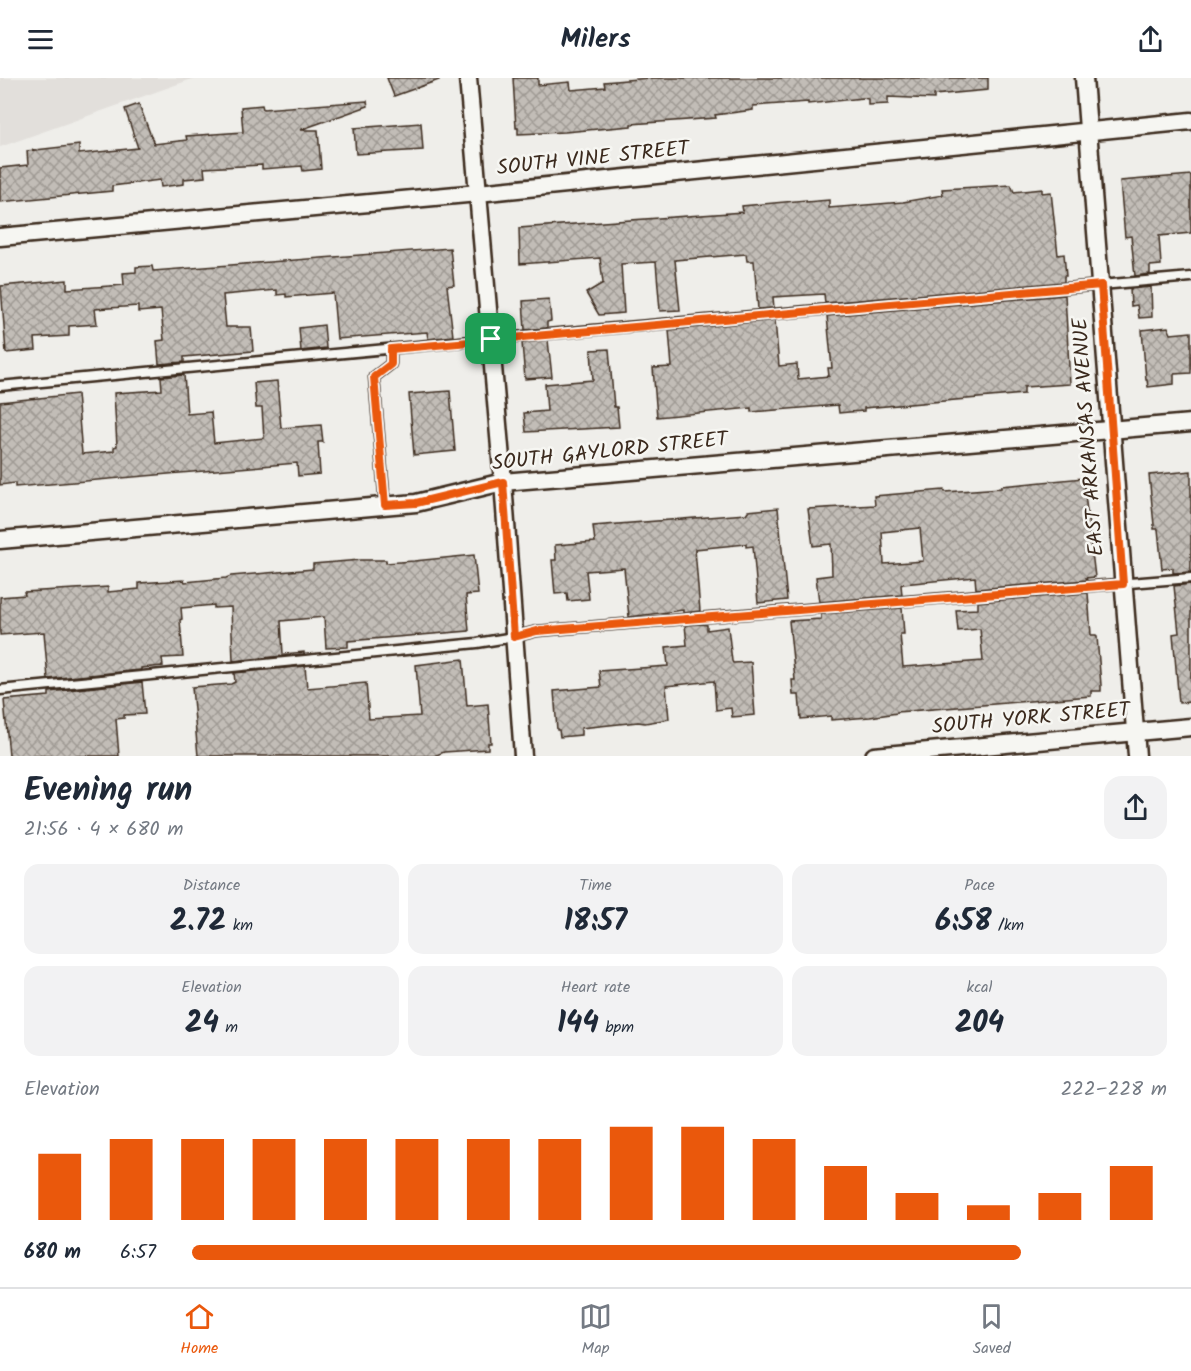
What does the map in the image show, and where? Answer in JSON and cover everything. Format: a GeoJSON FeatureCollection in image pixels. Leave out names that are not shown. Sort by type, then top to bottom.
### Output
{"type":"FeatureCollection","features":[{"type":"Feature","properties":{"kind":"street"},"geometry":{"type":"LineString","coordinates":[[468,78],[503,482],[522,756]]}},
{"type":"Feature","properties":{"kind":"street","name":"EAST ARKANSAS AVENUE"},"geometry":{"type":"LineString","coordinates":[[1084,78],[1137,756]]}},
{"type":"Feature","properties":{"kind":"street","name":"SOUTH VINE STREET"},"geometry":{"type":"LineString","coordinates":[[0,237],[478,193],[1191,121]]}},
{"type":"Feature","properties":{"kind":"street","name":"SOUTH GAYLORD STREET"},"geometry":{"type":"LineString","coordinates":[[0,540],[416,503],[503,482],[1191,423]]}},
{"type":"Feature","properties":{"kind":"street","name":"SOUTH YORK STREET"},"geometry":{"type":"LineString","coordinates":[[874,756],[1191,727]]}},
{"type":"Feature","properties":{"kind":"lane"},"geometry":{"type":"LineString","coordinates":[[0,386],[491,339],[1191,277]]}},
{"type":"Feature","properties":{"kind":"lane"},"geometry":{"type":"LineString","coordinates":[[385,505],[374,377],[391,364],[391,349]]}},
{"type":"Feature","properties":{"kind":"lane"},"geometry":{"type":"LineString","coordinates":[[0,690],[477,644],[537,631],[1191,578]]}},
{"type":"Feature","properties":{"kind":"shaded area"},"geometry":{"type":"Polygon","coordinates":[[[0,78],[195,78],[0,147],[0,78]]]}},
{"type":"Feature","properties":{"kind":"building"},"geometry":{"type":"Polygon","coordinates":[[[387,78],[439,78],[439,80],[394,96],[387,78]]]}},
{"type":"Feature","properties":{"kind":"building"},"geometry":{"type":"Polygon","coordinates":[[[513,78],[538,78],[538,85],[570,82],[571,90],[605,87],[604,82],[649,78],[988,78],[988,90],[934,95],[934,99],[888,97],[888,104],[868,105],[868,99],[863,98],[808,104],[808,102],[753,106],[753,110],[715,115],[716,118],[518,134],[513,78]]]}},
{"type":"Feature","properties":{"kind":"building"},"geometry":{"type":"Polygon","coordinates":[[[367,101],[368,106],[300,130],[318,130],[321,169],[303,171],[302,166],[262,169],[262,165],[204,168],[205,177],[184,179],[184,184],[161,187],[160,180],[112,186],[112,191],[0,202],[0,168],[28,165],[27,151],[79,145],[79,154],[138,148],[125,109],[139,104],[154,144],[187,140],[186,136],[243,132],[241,107],[262,105],[263,109],[367,101]]]}},
{"type":"Feature","properties":{"kind":"building"},"geometry":{"type":"Polygon","coordinates":[[[421,123],[423,150],[356,154],[354,128],[421,123]]]}},
{"type":"Feature","properties":{"kind":"building"},"geometry":{"type":"Polygon","coordinates":[[[1191,175],[1191,233],[1159,236],[1161,265],[1150,266],[1150,274],[1135,276],[1131,236],[1125,237],[1120,181],[1191,175]]]}},
{"type":"Feature","properties":{"kind":"building"},"geometry":{"type":"Polygon","coordinates":[[[1011,185],[1014,192],[1042,189],[1042,193],[1051,192],[1058,255],[1064,254],[1066,276],[1064,276],[1064,282],[825,303],[824,294],[773,297],[774,308],[758,309],[754,261],[747,261],[746,254],[675,260],[680,310],[660,311],[656,262],[621,264],[624,313],[599,315],[586,293],[603,283],[600,258],[520,264],[519,228],[743,212],[742,206],[806,200],[806,202],[829,200],[829,208],[903,202],[943,195],[942,189],[1011,185]]]}},
{"type":"Feature","properties":{"kind":"building"},"geometry":{"type":"Polygon","coordinates":[[[450,248],[454,285],[447,286],[453,336],[428,339],[427,332],[337,339],[333,293],[286,297],[286,294],[277,295],[277,290],[223,295],[226,327],[251,327],[253,351],[184,357],[184,362],[159,364],[157,341],[164,340],[161,310],[138,312],[138,306],[95,309],[97,324],[69,326],[69,336],[35,338],[36,350],[6,353],[1,286],[67,280],[67,289],[124,285],[123,273],[136,272],[136,267],[152,266],[153,271],[450,248]]]}},
{"type":"Feature","properties":{"kind":"building"},"geometry":{"type":"Polygon","coordinates":[[[1151,287],[1152,317],[1139,318],[1137,305],[1131,306],[1130,289],[1151,287]]]}},
{"type":"Feature","properties":{"kind":"building"},"geometry":{"type":"Polygon","coordinates":[[[1065,295],[1070,384],[1024,387],[1024,394],[864,408],[864,411],[839,413],[838,405],[751,412],[751,408],[657,417],[653,368],[672,367],[669,330],[775,320],[779,366],[797,364],[798,379],[829,376],[828,368],[832,368],[827,316],[1065,295]]]}},
{"type":"Feature","properties":{"kind":"building"},"geometry":{"type":"Polygon","coordinates":[[[549,299],[551,321],[547,322],[547,328],[525,330],[523,301],[549,299]]]}},
{"type":"Feature","properties":{"kind":"building"},"geometry":{"type":"Polygon","coordinates":[[[324,325],[326,348],[301,351],[299,328],[324,325]]]}},
{"type":"Feature","properties":{"kind":"building"},"geometry":{"type":"Polygon","coordinates":[[[1168,327],[1171,334],[1191,332],[1191,373],[1174,374],[1174,384],[1148,387],[1142,330],[1168,327]]]}},
{"type":"Feature","properties":{"kind":"building"},"geometry":{"type":"Polygon","coordinates":[[[548,340],[552,377],[525,379],[522,343],[548,340]]]}},
{"type":"Feature","properties":{"kind":"building"},"geometry":{"type":"Polygon","coordinates":[[[609,349],[614,407],[617,407],[619,427],[526,432],[524,413],[547,411],[545,384],[593,380],[591,350],[609,349]]]}},
{"type":"Feature","properties":{"kind":"building"},"geometry":{"type":"Polygon","coordinates":[[[184,375],[187,414],[211,412],[214,443],[264,438],[262,408],[256,408],[254,383],[277,381],[281,428],[321,425],[323,442],[318,442],[320,474],[298,476],[297,463],[15,487],[15,483],[0,485],[0,402],[77,394],[82,454],[114,451],[114,447],[117,446],[114,393],[162,390],[161,377],[184,375]]]}},
{"type":"Feature","properties":{"kind":"building"},"geometry":{"type":"Polygon","coordinates":[[[450,391],[455,451],[414,455],[409,394],[450,391]]]}},
{"type":"Feature","properties":{"kind":"building"},"geometry":{"type":"Polygon","coordinates":[[[1191,471],[1191,572],[1173,573],[1173,568],[1162,569],[1158,529],[1154,529],[1149,475],[1191,471]]]}},
{"type":"Feature","properties":{"kind":"building"},"geometry":{"type":"Polygon","coordinates":[[[1083,478],[1095,577],[1086,578],[1087,580],[976,589],[975,577],[903,584],[901,585],[902,595],[819,602],[816,577],[832,575],[831,544],[813,546],[808,509],[875,505],[874,496],[1001,488],[1001,486],[1083,478]],[[920,528],[882,532],[884,564],[923,561],[920,528]]]}},
{"type":"Feature","properties":{"kind":"building"},"geometry":{"type":"Polygon","coordinates":[[[778,508],[787,600],[758,603],[753,546],[746,547],[746,544],[695,549],[700,611],[683,613],[683,610],[629,617],[624,568],[586,571],[589,599],[568,601],[567,593],[555,594],[552,560],[556,560],[555,545],[595,542],[593,526],[746,514],[748,511],[778,508]]]}},
{"type":"Feature","properties":{"kind":"building"},"geometry":{"type":"Polygon","coordinates":[[[474,555],[478,594],[466,595],[469,631],[348,641],[348,647],[326,648],[324,617],[281,621],[283,654],[304,652],[304,654],[233,661],[231,607],[214,608],[214,605],[181,608],[183,657],[162,658],[163,666],[141,668],[141,670],[48,679],[44,632],[0,635],[0,597],[25,595],[24,592],[108,587],[108,592],[139,589],[139,583],[184,580],[185,582],[313,569],[313,564],[360,560],[386,560],[386,563],[474,555]]]}},
{"type":"Feature","properties":{"kind":"building"},"geometry":{"type":"Polygon","coordinates":[[[1191,584],[1191,702],[1179,703],[1173,634],[1179,633],[1174,586],[1191,584]]]}},
{"type":"Feature","properties":{"kind":"building"},"geometry":{"type":"Polygon","coordinates":[[[1088,593],[1091,635],[1097,637],[1101,685],[1101,691],[1091,691],[1091,696],[897,712],[870,717],[831,720],[831,716],[801,719],[799,695],[793,695],[792,680],[795,680],[789,621],[821,619],[821,614],[902,608],[904,634],[900,634],[903,667],[983,661],[980,629],[958,631],[956,610],[978,609],[978,602],[1088,593]]]}},
{"type":"Feature","properties":{"kind":"building"},"geometry":{"type":"Polygon","coordinates":[[[685,625],[707,625],[707,630],[728,627],[733,663],[751,662],[755,715],[732,717],[731,708],[716,710],[714,681],[666,686],[669,719],[581,728],[581,735],[560,737],[559,730],[557,730],[554,691],[601,687],[599,671],[668,666],[666,647],[687,645],[685,625]]]}},
{"type":"Feature","properties":{"kind":"building"},"geometry":{"type":"Polygon","coordinates":[[[463,659],[467,706],[488,704],[491,743],[488,743],[488,749],[444,752],[434,756],[198,756],[192,687],[231,684],[235,682],[234,673],[305,666],[307,688],[366,683],[369,719],[420,716],[416,665],[463,659]]]}},
{"type":"Feature","properties":{"kind":"building"},"geometry":{"type":"Polygon","coordinates":[[[142,682],[145,714],[124,715],[124,718],[116,719],[119,756],[9,756],[4,700],[49,696],[49,692],[142,682]]]}},
{"type":"Feature","properties":{"kind":"route"},"geometry":{"type":"LineString","coordinates":[[1101,285],[1123,584],[537,631],[514,637],[503,482],[416,503],[385,505],[374,377],[391,364],[391,349],[491,339],[1101,285]]}}]}
